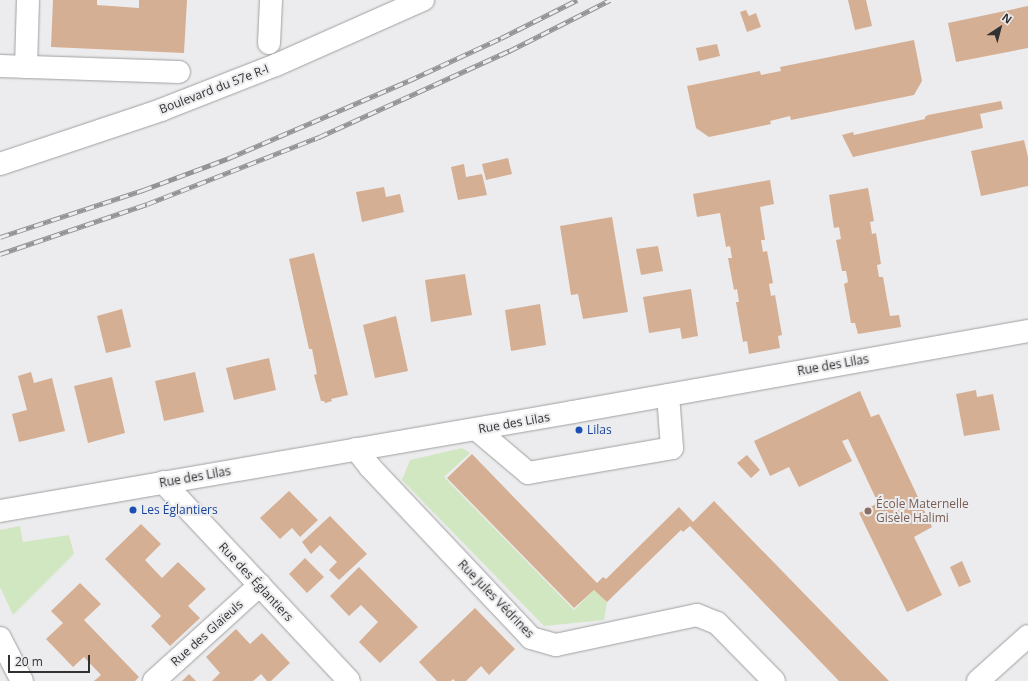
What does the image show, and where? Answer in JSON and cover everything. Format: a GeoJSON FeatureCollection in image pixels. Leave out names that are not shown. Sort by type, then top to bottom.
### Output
{"type":"FeatureCollection","features":[{"type":"Feature","properties":{"kind":"street"},"geometry":{"type":"LineString","coordinates":[[26,67],[28,0]]}},
{"type":"Feature","properties":{"kind":"street"},"geometry":{"type":"LineString","coordinates":[[269,43],[271,0]]}},
{"type":"Feature","properties":{"kind":"street","name":"Boulevard du 57e R-I"},"geometry":{"type":"LineString","coordinates":[[0,164],[161,110],[276,65],[423,0]]}},
{"type":"Feature","properties":{"kind":"street"},"geometry":{"type":"LineString","coordinates":[[0,66],[179,72]]}},
{"type":"Feature","properties":{"kind":"street","name":"Rue des Lilas"},"geometry":{"type":"LineString","coordinates":[[0,511],[476,429],[1028,331]]}},
{"type":"Feature","properties":{"kind":"street"},"geometry":{"type":"LineString","coordinates":[[476,429],[528,473],[672,448],[668,395]]}},
{"type":"Feature","properties":{"kind":"street","name":"Rue Jules Védrines"},"geometry":{"type":"LineString","coordinates":[[356,449],[370,467],[531,638],[556,645],[697,615],[718,623],[774,681]]}},
{"type":"Feature","properties":{"kind":"street","name":"Rue des Églantiers"},"geometry":{"type":"LineString","coordinates":[[163,482],[349,681]]}},
{"type":"Feature","properties":{"kind":"street","name":"Rue des Glaïeuls"},"geometry":{"type":"LineString","coordinates":[[154,681],[260,585]]}},
{"type":"Feature","properties":{"kind":"street"},"geometry":{"type":"LineString","coordinates":[[978,681],[1028,636]]}},
{"type":"Feature","properties":{"kind":"street"},"geometry":{"type":"LineString","coordinates":[[0,638],[22,681]]}},
{"type":"Feature","properties":{"kind":"green space"},"geometry":{"type":"Polygon","coordinates":[[[462,448],[470,453],[444,477],[574,610],[594,590],[607,602],[604,620],[544,626],[402,480],[410,460],[462,448]]]}},
{"type":"Feature","properties":{"kind":"green space"},"geometry":{"type":"Polygon","coordinates":[[[20,526],[23,542],[69,535],[74,554],[13,615],[0,587],[0,530],[20,526]]]}},
{"type":"Feature","properties":{"kind":"building"},"geometry":{"type":"Polygon","coordinates":[[[53,0],[97,0],[97,5],[139,8],[139,0],[187,0],[184,53],[51,47],[53,0]]]}},
{"type":"Feature","properties":{"kind":"building"},"geometry":{"type":"Polygon","coordinates":[[[848,0],[866,0],[872,26],[855,30],[848,0]]]}},
{"type":"Feature","properties":{"kind":"building"},"geometry":{"type":"Polygon","coordinates":[[[1028,6],[1028,48],[956,62],[948,23],[1028,6]]]}},
{"type":"Feature","properties":{"kind":"building"},"geometry":{"type":"Polygon","coordinates":[[[746,10],[749,16],[756,13],[761,27],[747,32],[740,12],[746,10]]]}},
{"type":"Feature","properties":{"kind":"building"},"geometry":{"type":"Polygon","coordinates":[[[914,40],[922,81],[914,95],[791,120],[790,116],[770,121],[771,124],[709,137],[696,128],[687,86],[760,71],[761,75],[781,71],[780,67],[914,40]]]}},
{"type":"Feature","properties":{"kind":"building"},"geometry":{"type":"Polygon","coordinates":[[[717,44],[720,56],[699,61],[696,48],[717,44]]]}},
{"type":"Feature","properties":{"kind":"building"},"geometry":{"type":"Polygon","coordinates":[[[1001,101],[1003,109],[980,114],[983,128],[853,157],[842,135],[853,132],[854,135],[925,119],[928,115],[1001,101]]]}},
{"type":"Feature","properties":{"kind":"building"},"geometry":{"type":"Polygon","coordinates":[[[1024,140],[1028,157],[1028,186],[981,196],[971,151],[1024,140]]]}},
{"type":"Feature","properties":{"kind":"building"},"geometry":{"type":"Polygon","coordinates":[[[508,158],[512,174],[486,180],[482,164],[508,158]]]}},
{"type":"Feature","properties":{"kind":"building"},"geometry":{"type":"Polygon","coordinates":[[[464,164],[466,177],[482,174],[487,195],[458,200],[451,167],[464,164]]]}},
{"type":"Feature","properties":{"kind":"building"},"geometry":{"type":"Polygon","coordinates":[[[770,180],[774,204],[760,207],[765,240],[761,240],[763,252],[767,251],[773,283],[769,284],[771,296],[775,295],[782,335],[778,336],[780,348],[749,354],[747,341],[743,342],[736,302],[739,302],[737,289],[734,290],[728,258],[732,258],[730,246],[726,247],[720,213],[697,217],[693,194],[770,180]]]}},
{"type":"Feature","properties":{"kind":"building"},"geometry":{"type":"Polygon","coordinates":[[[384,187],[386,197],[400,194],[404,212],[362,222],[356,192],[384,187]]]}},
{"type":"Feature","properties":{"kind":"building"},"geometry":{"type":"Polygon","coordinates":[[[868,188],[874,221],[870,222],[872,234],[876,233],[881,264],[877,265],[879,277],[883,277],[890,316],[899,315],[901,327],[858,334],[855,323],[851,323],[844,284],[848,282],[846,271],[842,271],[836,240],[841,239],[839,227],[834,228],[829,195],[868,188]]]}},
{"type":"Feature","properties":{"kind":"building"},"geometry":{"type":"Polygon","coordinates":[[[612,217],[628,312],[583,319],[578,294],[571,295],[560,226],[612,217]]]}},
{"type":"Feature","properties":{"kind":"building"},"geometry":{"type":"Polygon","coordinates":[[[658,246],[663,271],[641,275],[636,249],[658,246]]]}},
{"type":"Feature","properties":{"kind":"building"},"geometry":{"type":"Polygon","coordinates":[[[314,253],[348,395],[331,399],[332,401],[325,403],[324,401],[321,401],[314,375],[317,374],[312,349],[309,349],[289,259],[314,253]]]}},
{"type":"Feature","properties":{"kind":"building"},"geometry":{"type":"Polygon","coordinates":[[[465,274],[472,315],[431,322],[425,280],[465,274]]]}},
{"type":"Feature","properties":{"kind":"building"},"geometry":{"type":"Polygon","coordinates":[[[691,289],[698,336],[682,339],[680,328],[649,333],[643,297],[691,289]]]}},
{"type":"Feature","properties":{"kind":"building"},"geometry":{"type":"Polygon","coordinates":[[[540,304],[546,345],[511,351],[505,310],[540,304]]]}},
{"type":"Feature","properties":{"kind":"building"},"geometry":{"type":"Polygon","coordinates":[[[122,309],[131,347],[106,353],[97,316],[122,309]]]}},
{"type":"Feature","properties":{"kind":"building"},"geometry":{"type":"Polygon","coordinates":[[[396,316],[408,371],[375,378],[363,325],[396,316]]]}},
{"type":"Feature","properties":{"kind":"building"},"geometry":{"type":"Polygon","coordinates":[[[269,358],[276,390],[234,400],[226,368],[269,358]]]}},
{"type":"Feature","properties":{"kind":"building"},"geometry":{"type":"Polygon","coordinates":[[[31,372],[34,383],[52,378],[65,431],[19,442],[12,414],[27,410],[18,376],[31,372]]]}},
{"type":"Feature","properties":{"kind":"building"},"geometry":{"type":"Polygon","coordinates":[[[195,372],[204,412],[164,421],[155,381],[195,372]]]}},
{"type":"Feature","properties":{"kind":"building"},"geometry":{"type":"Polygon","coordinates":[[[112,377],[125,433],[88,443],[74,386],[112,377]]]}},
{"type":"Feature","properties":{"kind":"building"},"geometry":{"type":"Polygon","coordinates":[[[976,390],[977,397],[993,394],[1000,430],[964,436],[956,394],[976,390]]]}},
{"type":"Feature","properties":{"kind":"building"},"geometry":{"type":"Polygon","coordinates":[[[860,391],[871,417],[879,414],[932,527],[914,537],[942,595],[907,612],[859,513],[878,503],[848,439],[842,441],[852,461],[799,487],[789,467],[770,476],[754,441],[860,391]]]}},
{"type":"Feature","properties":{"kind":"building"},"geometry":{"type":"Polygon","coordinates":[[[472,454],[597,583],[603,577],[606,579],[679,507],[693,522],[714,501],[889,681],[839,681],[690,526],[683,532],[681,530],[607,602],[594,590],[574,608],[447,478],[472,454]]]}},
{"type":"Feature","properties":{"kind":"building"},"geometry":{"type":"Polygon","coordinates":[[[747,455],[760,470],[751,478],[737,463],[747,455]]]}},
{"type":"Feature","properties":{"kind":"building"},"geometry":{"type":"Polygon","coordinates":[[[289,491],[318,520],[300,537],[292,528],[280,539],[260,518],[289,491]]]}},
{"type":"Feature","properties":{"kind":"building"},"geometry":{"type":"Polygon","coordinates":[[[330,516],[367,554],[339,580],[329,570],[337,562],[320,545],[311,554],[302,542],[330,516]]]}},
{"type":"Feature","properties":{"kind":"building"},"geometry":{"type":"Polygon","coordinates":[[[141,524],[161,544],[145,560],[162,578],[178,562],[206,589],[188,606],[200,618],[170,646],[151,626],[161,616],[105,559],[141,524]]]}},
{"type":"Feature","properties":{"kind":"building"},"geometry":{"type":"Polygon","coordinates":[[[305,558],[324,577],[307,593],[289,574],[305,558]]]}},
{"type":"Feature","properties":{"kind":"building"},"geometry":{"type":"Polygon","coordinates":[[[962,561],[971,582],[959,587],[950,567],[962,561]]]}},
{"type":"Feature","properties":{"kind":"building"},"geometry":{"type":"Polygon","coordinates":[[[359,567],[418,627],[380,663],[359,642],[378,622],[361,605],[349,616],[330,596],[359,567]]]}},
{"type":"Feature","properties":{"kind":"building"},"geometry":{"type":"Polygon","coordinates":[[[80,583],[101,604],[84,620],[139,677],[135,681],[94,681],[101,675],[84,657],[73,667],[46,639],[63,623],[51,611],[80,583]]]}},
{"type":"Feature","properties":{"kind":"building"},"geometry":{"type":"Polygon","coordinates":[[[475,608],[515,649],[489,675],[481,666],[466,681],[455,681],[453,679],[451,681],[437,681],[419,662],[475,608]]]}},
{"type":"Feature","properties":{"kind":"building"},"geometry":{"type":"Polygon","coordinates":[[[236,629],[250,644],[262,633],[290,663],[271,681],[267,681],[261,674],[253,681],[212,681],[220,673],[206,657],[236,629]]]}},
{"type":"Feature","properties":{"kind":"building"},"geometry":{"type":"Polygon","coordinates":[[[189,674],[196,681],[182,681],[189,674]]]}},
{"type":"Feature","properties":{"kind":"railway"},"geometry":{"type":"LineString","coordinates":[[0,237],[143,190],[229,158],[408,81],[501,38],[577,0]]}},
{"type":"Feature","properties":{"kind":"railway"},"geometry":{"type":"LineString","coordinates":[[0,254],[147,204],[319,137],[509,51],[610,0]]}},
{"type":"Feature","properties":{"kind":"place","name":"Lilas"},"geometry":{"type":"Point","coordinates":[579,430]}},
{"type":"Feature","properties":{"kind":"place","name":"Les Églantiers"},"geometry":{"type":"Point","coordinates":[133,510]}},
{"type":"Feature","properties":{"kind":"place","name":"École Maternelle Gisèle Halimi"},"geometry":{"type":"Point","coordinates":[868,511]}}]}
